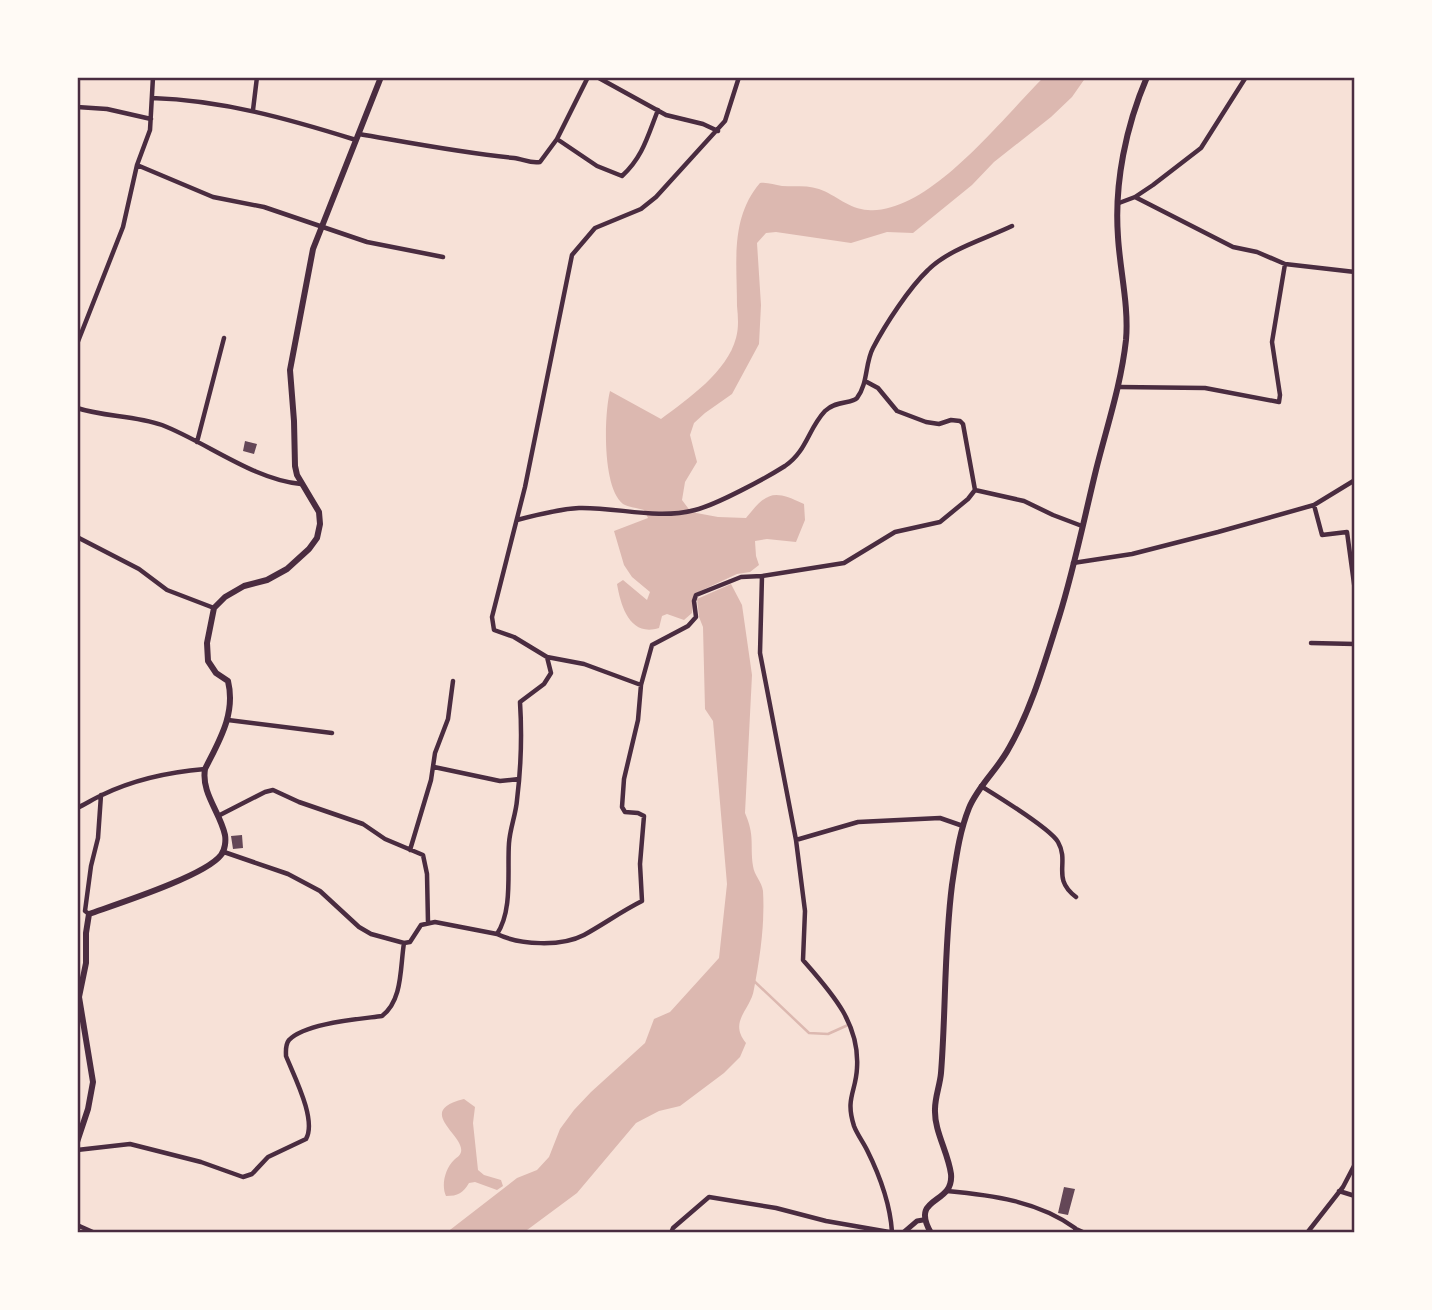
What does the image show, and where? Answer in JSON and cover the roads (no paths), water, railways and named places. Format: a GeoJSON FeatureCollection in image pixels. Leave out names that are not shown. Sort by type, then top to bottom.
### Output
{"type":"FeatureCollection","features":[{"type":"Feature","properties":{"kind":"main road"},"geometry":{"type":"LineString","coordinates":[[77,1142],[88,1109],[93,1082],[79,997],[86,963],[89,914],[195,873],[218,859],[224,852],[225,838],[204,776],[228,720],[230,691],[228,681],[216,673],[208,662],[206,652],[214,608],[225,597],[244,586],[267,580],[287,569],[317,538],[319,512],[302,484],[295,466],[295,421],[290,370],[303,292],[320,227],[381,77]]}},
{"type":"Feature","properties":{"kind":"main road"},"geometry":{"type":"LineString","coordinates":[[930,1233],[923,1220],[924,1212],[929,1204],[951,1185],[934,1107],[941,1075],[946,937],[957,853],[970,806],[981,786],[1008,751],[1027,710],[1060,615],[1119,387],[1126,323],[1118,240],[1119,203],[1126,136],[1133,109],[1147,77]]}},
{"type":"Feature","properties":{"kind":"street"},"geometry":{"type":"LineString","coordinates":[[77,344],[123,228],[137,165],[150,130],[153,77]]}},
{"type":"Feature","properties":{"kind":"street"},"geometry":{"type":"LineString","coordinates":[[253,110],[257,77]]}},
{"type":"Feature","properties":{"kind":"street"},"geometry":{"type":"LineString","coordinates":[[152,99],[192,101],[253,110],[358,137],[485,157],[522,159],[533,163],[540,162],[556,139],[588,77]]}},
{"type":"Feature","properties":{"kind":"street"},"geometry":{"type":"LineString","coordinates":[[597,77],[666,115],[703,124],[718,131]]}},
{"type":"Feature","properties":{"kind":"street"},"geometry":{"type":"LineString","coordinates":[[641,685],[584,664],[547,657],[514,637],[499,634],[492,624],[517,520],[572,255],[595,228],[641,209],[656,197],[718,131],[725,121],[739,77]]}},
{"type":"Feature","properties":{"kind":"street"},"geometry":{"type":"LineString","coordinates":[[1119,203],[1135,197],[1201,148],[1246,77]]}},
{"type":"Feature","properties":{"kind":"street"},"geometry":{"type":"LineString","coordinates":[[77,107],[107,109],[151,119]]}},
{"type":"Feature","properties":{"kind":"street"},"geometry":{"type":"LineString","coordinates":[[556,139],[597,166],[622,176],[639,157],[648,141],[658,110]]}},
{"type":"Feature","properties":{"kind":"street"},"geometry":{"type":"LineString","coordinates":[[137,165],[213,197],[264,207],[368,242],[443,257]]}},
{"type":"Feature","properties":{"kind":"street"},"geometry":{"type":"LineString","coordinates":[[1135,197],[1218,241],[1269,256],[1285,264],[1355,272]]}},
{"type":"Feature","properties":{"kind":"street"},"geometry":{"type":"LineString","coordinates":[[517,520],[578,508],[644,515],[694,511],[785,466],[802,452],[824,412],[839,402],[855,400],[864,381],[872,349],[928,269],[948,255],[1012,226]]}},
{"type":"Feature","properties":{"kind":"street"},"geometry":{"type":"LineString","coordinates":[[1119,387],[1205,388],[1279,402],[1272,342],[1285,264]]}},
{"type":"Feature","properties":{"kind":"street"},"geometry":{"type":"LineString","coordinates":[[197,442],[224,338]]}},
{"type":"Feature","properties":{"kind":"street"},"geometry":{"type":"LineString","coordinates":[[224,852],[288,874],[320,891],[359,927],[371,934],[404,943],[410,942],[421,926],[428,923],[461,926],[532,943],[569,940],[583,935],[642,901],[640,864],[644,816],[625,812],[622,807],[624,779],[638,720],[641,685],[652,645],[688,626],[696,617],[696,595],[741,577],[844,563],[895,532],[940,522],[975,490],[963,424],[960,421],[951,420],[939,424],[926,422],[897,411],[878,388],[864,381]]}},
{"type":"Feature","properties":{"kind":"street"},"geometry":{"type":"LineString","coordinates":[[77,408],[162,425],[270,475],[290,483],[302,484]]}},
{"type":"Feature","properties":{"kind":"street"},"geometry":{"type":"LineString","coordinates":[[1073,563],[1132,554],[1314,505],[1355,480]]}},
{"type":"Feature","properties":{"kind":"street"},"geometry":{"type":"LineString","coordinates":[[975,490],[1024,501],[1082,526]]}},
{"type":"Feature","properties":{"kind":"street"},"geometry":{"type":"LineString","coordinates":[[1314,505],[1322,535],[1347,532],[1355,591]]}},
{"type":"Feature","properties":{"kind":"street"},"geometry":{"type":"LineString","coordinates":[[77,537],[139,569],[167,590],[214,608]]}},
{"type":"Feature","properties":{"kind":"street"},"geometry":{"type":"LineString","coordinates":[[671,1233],[673,1228],[709,1197],[893,1233],[883,1185],[854,1127],[849,1108],[858,1071],[851,1023],[834,995],[803,960],[806,911],[796,840],[760,653],[762,576]]}},
{"type":"Feature","properties":{"kind":"street"},"geometry":{"type":"LineString","coordinates":[[1311,643],[1355,644]]}},
{"type":"Feature","properties":{"kind":"street"},"geometry":{"type":"LineString","coordinates":[[497,934],[502,926],[507,894],[509,840],[517,802],[520,702],[544,684],[551,673],[547,657]]}},
{"type":"Feature","properties":{"kind":"street"},"geometry":{"type":"LineString","coordinates":[[410,850],[434,767],[435,753],[448,719],[453,681]]}},
{"type":"Feature","properties":{"kind":"street"},"geometry":{"type":"LineString","coordinates":[[228,720],[331,733]]}},
{"type":"Feature","properties":{"kind":"street"},"geometry":{"type":"LineString","coordinates":[[434,767],[500,780],[519,779]]}},
{"type":"Feature","properties":{"kind":"street"},"geometry":{"type":"LineString","coordinates":[[77,807],[136,781],[171,772],[205,769]]}},
{"type":"Feature","properties":{"kind":"street"},"geometry":{"type":"LineString","coordinates":[[981,786],[1053,836],[1062,854],[1061,877],[1066,890],[1076,897]]}},
{"type":"Feature","properties":{"kind":"street"},"geometry":{"type":"LineString","coordinates":[[218,816],[273,790],[299,803],[363,824],[385,839],[423,855],[426,864],[428,923]]}},
{"type":"Feature","properties":{"kind":"street"},"geometry":{"type":"LineString","coordinates":[[89,914],[85,911],[85,898],[98,838],[102,795]]}},
{"type":"Feature","properties":{"kind":"street"},"geometry":{"type":"LineString","coordinates":[[796,840],[858,822],[940,818],[963,826]]}},
{"type":"Feature","properties":{"kind":"street"},"geometry":{"type":"LineString","coordinates":[[77,931],[86,933]]}},
{"type":"Feature","properties":{"kind":"street"},"geometry":{"type":"LineString","coordinates":[[77,1150],[130,1144],[201,1162],[243,1177],[253,1174],[268,1157],[306,1139],[309,1133],[307,1110],[286,1056],[285,1047],[290,1039],[316,1027],[382,1016],[390,1010],[396,1000],[404,943]]}},
{"type":"Feature","properties":{"kind":"street"},"geometry":{"type":"LineString","coordinates":[[1307,1233],[1339,1191],[1355,1164]]}},
{"type":"Feature","properties":{"kind":"street"},"geometry":{"type":"LineString","coordinates":[[947,1191],[990,1195],[1021,1203],[1065,1221],[1075,1231],[1085,1233]]}},
{"type":"Feature","properties":{"kind":"street"},"geometry":{"type":"LineString","coordinates":[[1339,1191],[1355,1196]]}},
{"type":"Feature","properties":{"kind":"street"},"geometry":{"type":"LineString","coordinates":[[903,1233],[917,1221],[923,1220]]}},
{"type":"Feature","properties":{"kind":"street"},"geometry":{"type":"LineString","coordinates":[[77,1224],[95,1233]]}},
{"type":"Feature","properties":{"kind":"waterway"},"geometry":{"type":"LineString","coordinates":[[754,981],[809,1033],[828,1034],[848,1025]]}}]}
